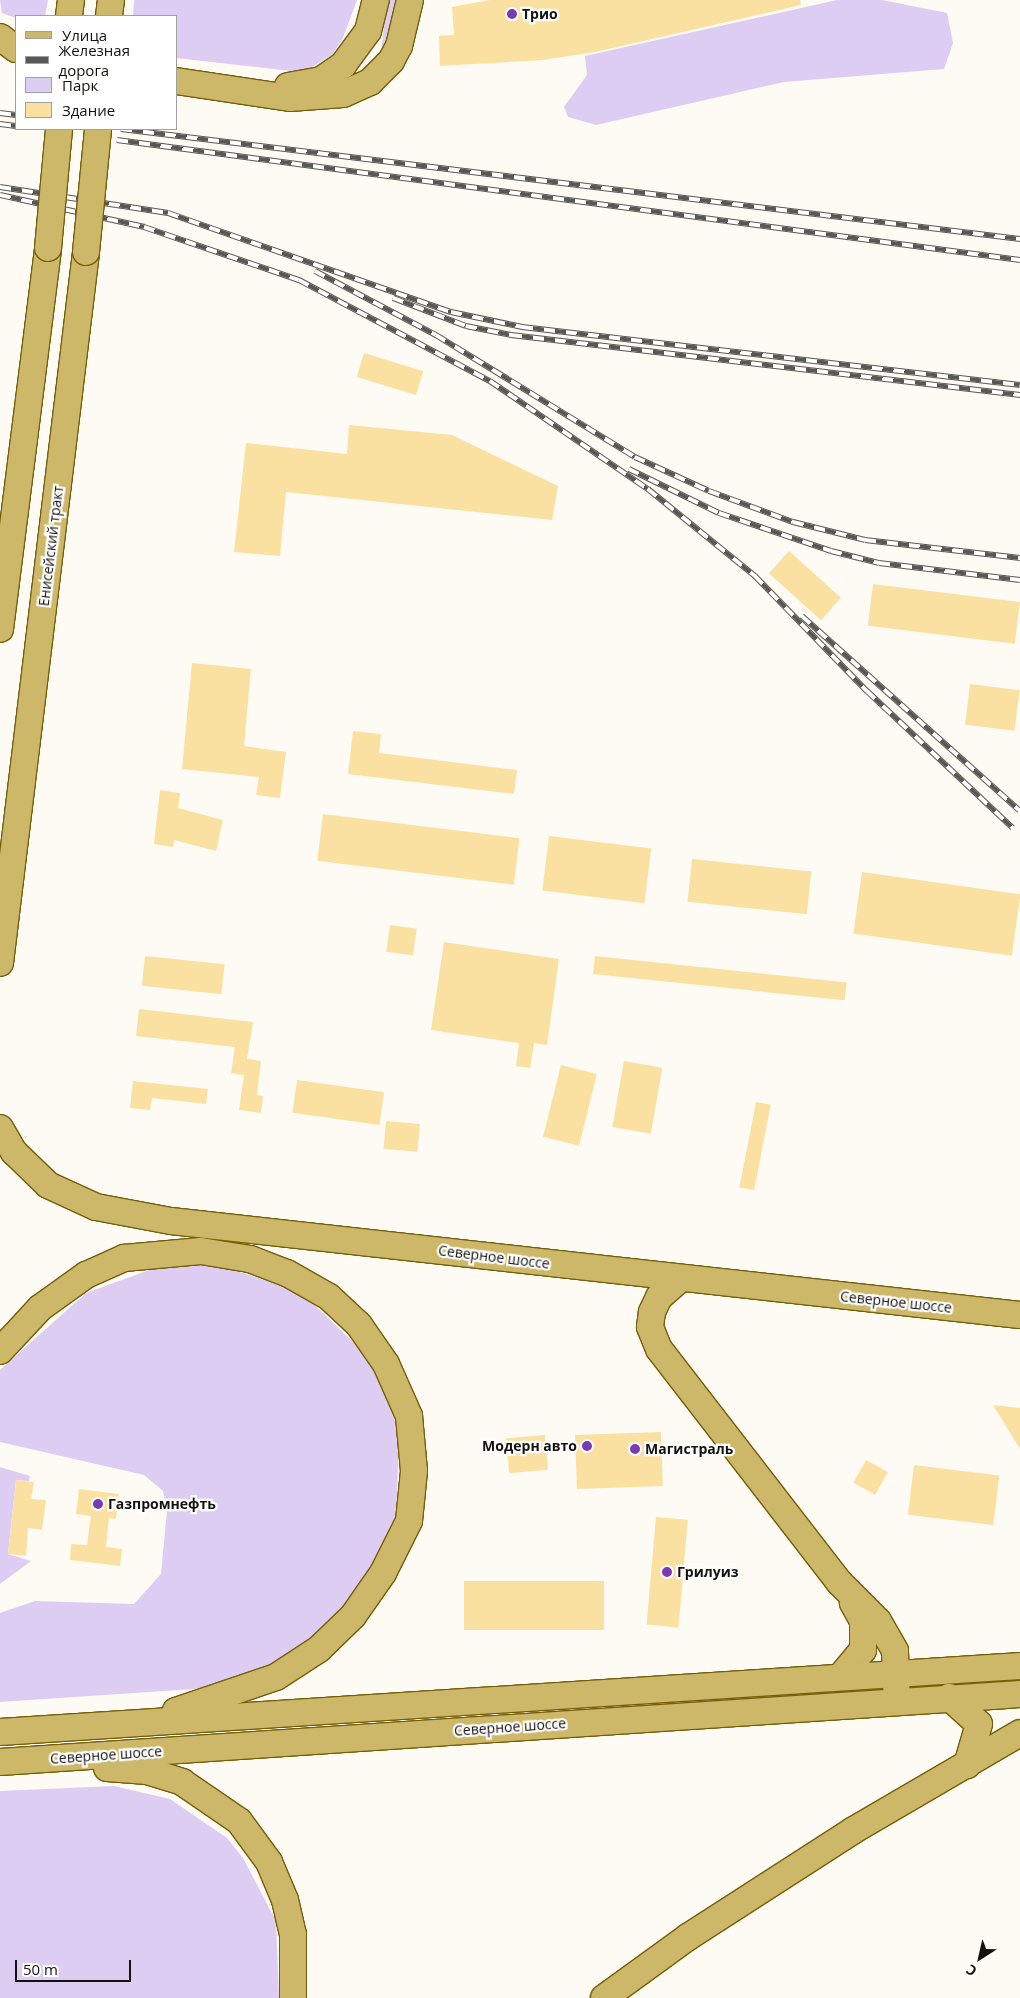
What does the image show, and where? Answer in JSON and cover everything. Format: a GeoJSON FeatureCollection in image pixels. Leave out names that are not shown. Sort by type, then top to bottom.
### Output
{"type":"FeatureCollection","features":[{"type":"Feature","properties":{"kind":"main road"},"geometry":{"type":"LineString","coordinates":[[110,15],[112,0]]}},
{"type":"Feature","properties":{"kind":"main road"},"geometry":{"type":"LineString","coordinates":[[250,90],[321,80],[343,65],[368,30],[376,0]]}},
{"type":"Feature","properties":{"kind":"main road"},"geometry":{"type":"LineString","coordinates":[[178,81],[321,98],[370,82],[399,46],[410,0]]}},
{"type":"Feature","properties":{"kind":"main road"},"geometry":{"type":"LineString","coordinates":[[0,37],[15,49]]}},
{"type":"Feature","properties":{"kind":"main road"},"geometry":{"type":"LineString","coordinates":[[0,629],[48,248],[59,130]]}},
{"type":"Feature","properties":{"kind":"main road","name":"Енисейский тракт"},"geometry":{"type":"LineString","coordinates":[[0,963],[86,252],[98,130]]}},
{"type":"Feature","properties":{"kind":"main road","name":"Северное шоссе"},"geometry":{"type":"LineString","coordinates":[[0,1128],[14,1152],[48,1185],[96,1207],[171,1221],[680,1279],[1020,1315]]}},
{"type":"Feature","properties":{"kind":"main road"},"geometry":{"type":"LineString","coordinates":[[0,1350],[40,1308],[86,1275],[124,1258],[201,1251],[250,1259],[287,1273],[329,1297],[359,1325],[386,1364],[409,1416],[414,1471],[409,1521],[383,1573],[353,1616],[319,1649],[276,1677],[145,1722]]}},
{"type":"Feature","properties":{"kind":"main road"},"geometry":{"type":"LineString","coordinates":[[680,1279],[659,1297],[652,1312],[650,1326],[659,1349],[839,1582],[878,1621],[895,1651],[896,1700]]}},
{"type":"Feature","properties":{"kind":"main road"},"geometry":{"type":"LineString","coordinates":[[839,1582],[866,1633],[863,1650],[841,1676]]}},
{"type":"Feature","properties":{"kind":"main road"},"geometry":{"type":"LineString","coordinates":[[0,1732],[896,1672],[1020,1666]]}},
{"type":"Feature","properties":{"kind":"main road","name":"Северное шоссе"},"geometry":{"type":"LineString","coordinates":[[7,1762],[896,1700],[1020,1694]]}},
{"type":"Feature","properties":{"kind":"main road"},"geometry":{"type":"LineString","coordinates":[[948,1697],[979,1724],[967,1764]]}},
{"type":"Feature","properties":{"kind":"main road"},"geometry":{"type":"LineString","coordinates":[[604,1998],[688,1937],[845,1836],[1020,1733]]}},
{"type":"Feature","properties":{"kind":"main road"},"geometry":{"type":"LineString","coordinates":[[7,1762],[146,1771],[182,1782],[239,1821],[269,1862],[285,1900],[293,1934],[293,1998]]}},
{"type":"Feature","properties":{"kind":"green space"},"geometry":{"type":"Polygon","coordinates":[[[0,0],[48,0],[45,15],[15,15],[15,18],[2,13],[0,0]]]}},
{"type":"Feature","properties":{"kind":"green space"},"geometry":{"type":"Polygon","coordinates":[[[134,0],[357,0],[343,38],[332,55],[310,68],[291,71],[178,58],[178,15],[133,15],[134,0]]]}},
{"type":"Feature","properties":{"kind":"green space"},"geometry":{"type":"Polygon","coordinates":[[[387,0],[397,0],[393,33],[381,52],[387,0]]]}},
{"type":"Feature","properties":{"kind":"green space"},"geometry":{"type":"Polygon","coordinates":[[[837,0],[882,0],[947,13],[953,43],[944,69],[784,82],[596,125],[568,117],[564,107],[587,75],[585,56],[837,0]]]}},
{"type":"Feature","properties":{"kind":"green space"},"geometry":{"type":"Polygon","coordinates":[[[183,1265],[223,1267],[300,1291],[353,1342],[374,1368],[392,1408],[399,1442],[396,1519],[358,1594],[296,1655],[246,1679],[194,1689],[0,1702],[0,1613],[35,1601],[134,1604],[161,1574],[167,1511],[163,1491],[144,1475],[0,1442],[0,1370],[86,1293],[152,1269],[183,1265]]]}},
{"type":"Feature","properties":{"kind":"green space"},"geometry":{"type":"Polygon","coordinates":[[[0,1467],[30,1476],[29,1481],[16,1480],[8,1554],[31,1561],[0,1584],[0,1467]]]}},
{"type":"Feature","properties":{"kind":"green space"},"geometry":{"type":"Polygon","coordinates":[[[114,1786],[170,1799],[227,1838],[243,1858],[276,1921],[279,1998],[0,1998],[0,1791],[114,1786]]]}},
{"type":"Feature","properties":{"kind":"building"},"geometry":{"type":"Polygon","coordinates":[[[490,0],[800,0],[801,5],[595,52],[543,60],[440,66],[439,36],[454,35],[452,7],[490,0]]]}},
{"type":"Feature","properties":{"kind":"building"},"geometry":{"type":"Polygon","coordinates":[[[364,353],[423,371],[416,395],[357,377],[364,353]]]}},
{"type":"Feature","properties":{"kind":"building"},"geometry":{"type":"Polygon","coordinates":[[[349,425],[452,435],[558,486],[552,520],[286,492],[280,556],[234,552],[246,443],[347,454],[349,425]]]}},
{"type":"Feature","properties":{"kind":"building"},"geometry":{"type":"Polygon","coordinates":[[[789,551],[841,598],[821,620],[769,573],[789,551]]]}},
{"type":"Feature","properties":{"kind":"building"},"geometry":{"type":"Polygon","coordinates":[[[873,584],[1020,602],[1015,644],[868,626],[873,584]]]}},
{"type":"Feature","properties":{"kind":"building"},"geometry":{"type":"Polygon","coordinates":[[[192,663],[251,669],[244,746],[286,752],[280,798],[256,795],[259,777],[182,769],[192,663]]]}},
{"type":"Feature","properties":{"kind":"building"},"geometry":{"type":"Polygon","coordinates":[[[970,684],[1020,690],[1015,731],[965,725],[970,684]]]}},
{"type":"Feature","properties":{"kind":"building"},"geometry":{"type":"Polygon","coordinates":[[[353,731],[381,734],[379,753],[517,770],[514,794],[348,774],[353,731]]]}},
{"type":"Feature","properties":{"kind":"building"},"geometry":{"type":"Polygon","coordinates":[[[160,790],[180,793],[178,808],[223,820],[216,851],[174,840],[173,847],[154,844],[160,790]]]}},
{"type":"Feature","properties":{"kind":"building"},"geometry":{"type":"Polygon","coordinates":[[[323,814],[520,838],[514,885],[317,861],[323,814]]]}},
{"type":"Feature","properties":{"kind":"building"},"geometry":{"type":"Polygon","coordinates":[[[549,836],[651,849],[645,903],[542,891],[549,836]]]}},
{"type":"Feature","properties":{"kind":"building"},"geometry":{"type":"Polygon","coordinates":[[[692,859],[811,872],[807,914],[688,902],[692,859]]]}},
{"type":"Feature","properties":{"kind":"building"},"geometry":{"type":"Polygon","coordinates":[[[862,872],[1020,894],[1012,956],[853,933],[862,872]]]}},
{"type":"Feature","properties":{"kind":"building"},"geometry":{"type":"Polygon","coordinates":[[[390,925],[417,929],[413,955],[386,952],[390,925]]]}},
{"type":"Feature","properties":{"kind":"building"},"geometry":{"type":"Polygon","coordinates":[[[444,942],[559,959],[547,1045],[534,1043],[530,1068],[516,1066],[519,1043],[431,1030],[444,942]]]}},
{"type":"Feature","properties":{"kind":"building"},"geometry":{"type":"Polygon","coordinates":[[[145,956],[225,964],[221,994],[142,986],[145,956]]]}},
{"type":"Feature","properties":{"kind":"building"},"geometry":{"type":"Polygon","coordinates":[[[595,956],[847,982],[845,1000],[593,974],[595,956]]]}},
{"type":"Feature","properties":{"kind":"building"},"geometry":{"type":"Polygon","coordinates":[[[139,1009],[253,1022],[247,1059],[261,1061],[257,1095],[263,1096],[261,1113],[239,1110],[244,1075],[231,1073],[235,1047],[136,1036],[139,1009]]]}},
{"type":"Feature","properties":{"kind":"building"},"geometry":{"type":"Polygon","coordinates":[[[624,1061],[662,1068],[651,1134],[612,1127],[624,1061]]]}},
{"type":"Feature","properties":{"kind":"building"},"geometry":{"type":"Polygon","coordinates":[[[561,1065],[597,1074],[579,1146],[543,1137],[561,1065]]]}},
{"type":"Feature","properties":{"kind":"building"},"geometry":{"type":"Polygon","coordinates":[[[297,1080],[384,1092],[380,1125],[292,1113],[297,1080]]]}},
{"type":"Feature","properties":{"kind":"building"},"geometry":{"type":"Polygon","coordinates":[[[133,1081],[208,1089],[206,1104],[152,1098],[150,1110],[130,1108],[133,1081]]]}},
{"type":"Feature","properties":{"kind":"building"},"geometry":{"type":"Polygon","coordinates":[[[756,1102],[771,1105],[754,1190],[739,1187],[756,1102]]]}},
{"type":"Feature","properties":{"kind":"building"},"geometry":{"type":"Polygon","coordinates":[[[386,1121],[420,1124],[417,1152],[384,1149],[386,1121]]]}},
{"type":"Feature","properties":{"kind":"building"},"geometry":{"type":"Polygon","coordinates":[[[993,1405],[1020,1408],[1020,1449],[993,1405]]]}},
{"type":"Feature","properties":{"kind":"building"},"geometry":{"type":"Polygon","coordinates":[[[661,1432],[663,1486],[577,1489],[575,1435],[661,1432]]]}},
{"type":"Feature","properties":{"kind":"building"},"geometry":{"type":"Polygon","coordinates":[[[545,1435],[548,1470],[509,1473],[506,1438],[545,1435]]]}},
{"type":"Feature","properties":{"kind":"building"},"geometry":{"type":"Polygon","coordinates":[[[866,1460],[888,1472],[875,1495],[853,1483],[866,1460]]]}},
{"type":"Feature","properties":{"kind":"building"},"geometry":{"type":"Polygon","coordinates":[[[914,1465],[999,1475],[993,1525],[908,1515],[914,1465]]]}},
{"type":"Feature","properties":{"kind":"building"},"geometry":{"type":"Polygon","coordinates":[[[16,1480],[34,1482],[31,1499],[46,1500],[42,1530],[28,1528],[26,1556],[8,1554],[16,1480]]]}},
{"type":"Feature","properties":{"kind":"building"},"geometry":{"type":"Polygon","coordinates":[[[79,1489],[119,1494],[116,1519],[109,1518],[106,1547],[122,1549],[120,1566],[70,1560],[71,1544],[87,1545],[91,1516],[76,1514],[79,1489]]]}},
{"type":"Feature","properties":{"kind":"building","name":"Грилуиз"},"geometry":{"type":"Polygon","coordinates":[[[656,1517],[688,1520],[678,1627],[647,1625],[656,1517]]]}},
{"type":"Feature","properties":{"kind":"building"},"geometry":{"type":"Polygon","coordinates":[[[464,1581],[604,1581],[604,1630],[464,1630],[464,1581]]]}},
{"type":"Feature","properties":{"kind":"railway"},"geometry":{"type":"LineString","coordinates":[[0,113],[15,115]]}},
{"type":"Feature","properties":{"kind":"railway"},"geometry":{"type":"LineString","coordinates":[[0,124],[15,126]]}},
{"type":"Feature","properties":{"kind":"railway"},"geometry":{"type":"LineString","coordinates":[[129,130],[1020,239]]}},
{"type":"Feature","properties":{"kind":"railway"},"geometry":{"type":"LineString","coordinates":[[117,140],[1020,260]]}},
{"type":"Feature","properties":{"kind":"railway"},"geometry":{"type":"LineString","coordinates":[[0,187],[168,213],[451,312],[522,327],[1020,385]]}},
{"type":"Feature","properties":{"kind":"railway"},"geometry":{"type":"LineString","coordinates":[[0,195],[144,227],[299,280],[490,381],[648,489],[755,576],[867,691],[1013,828]]}},
{"type":"Feature","properties":{"kind":"railway"},"geometry":{"type":"LineString","coordinates":[[315,271],[436,335],[635,457],[709,491],[793,522],[865,540],[1020,558]]}},
{"type":"Feature","properties":{"kind":"railway"},"geometry":{"type":"LineString","coordinates":[[393,298],[466,326],[511,335],[1020,395]]}},
{"type":"Feature","properties":{"kind":"railway"},"geometry":{"type":"LineString","coordinates":[[629,469],[719,513],[831,551],[879,563],[1020,580]]}},
{"type":"Feature","properties":{"kind":"railway"},"geometry":{"type":"LineString","coordinates":[[802,616],[1020,811]]}},
{"type":"Feature","properties":{"kind":"place","name":"Трио"},"geometry":{"type":"Point","coordinates":[512,14]}},
{"type":"Feature","properties":{"kind":"place","name":"Модерн авто"},"geometry":{"type":"Point","coordinates":[587,1446]}},
{"type":"Feature","properties":{"kind":"place","name":"Магистраль"},"geometry":{"type":"Point","coordinates":[635,1449]}},
{"type":"Feature","properties":{"kind":"place","name":"Газпромнефть"},"geometry":{"type":"Point","coordinates":[98,1504]}},
{"type":"Feature","properties":{"kind":"place","name":"Грилуиз"},"geometry":{"type":"Point","coordinates":[667,1572]}}]}
